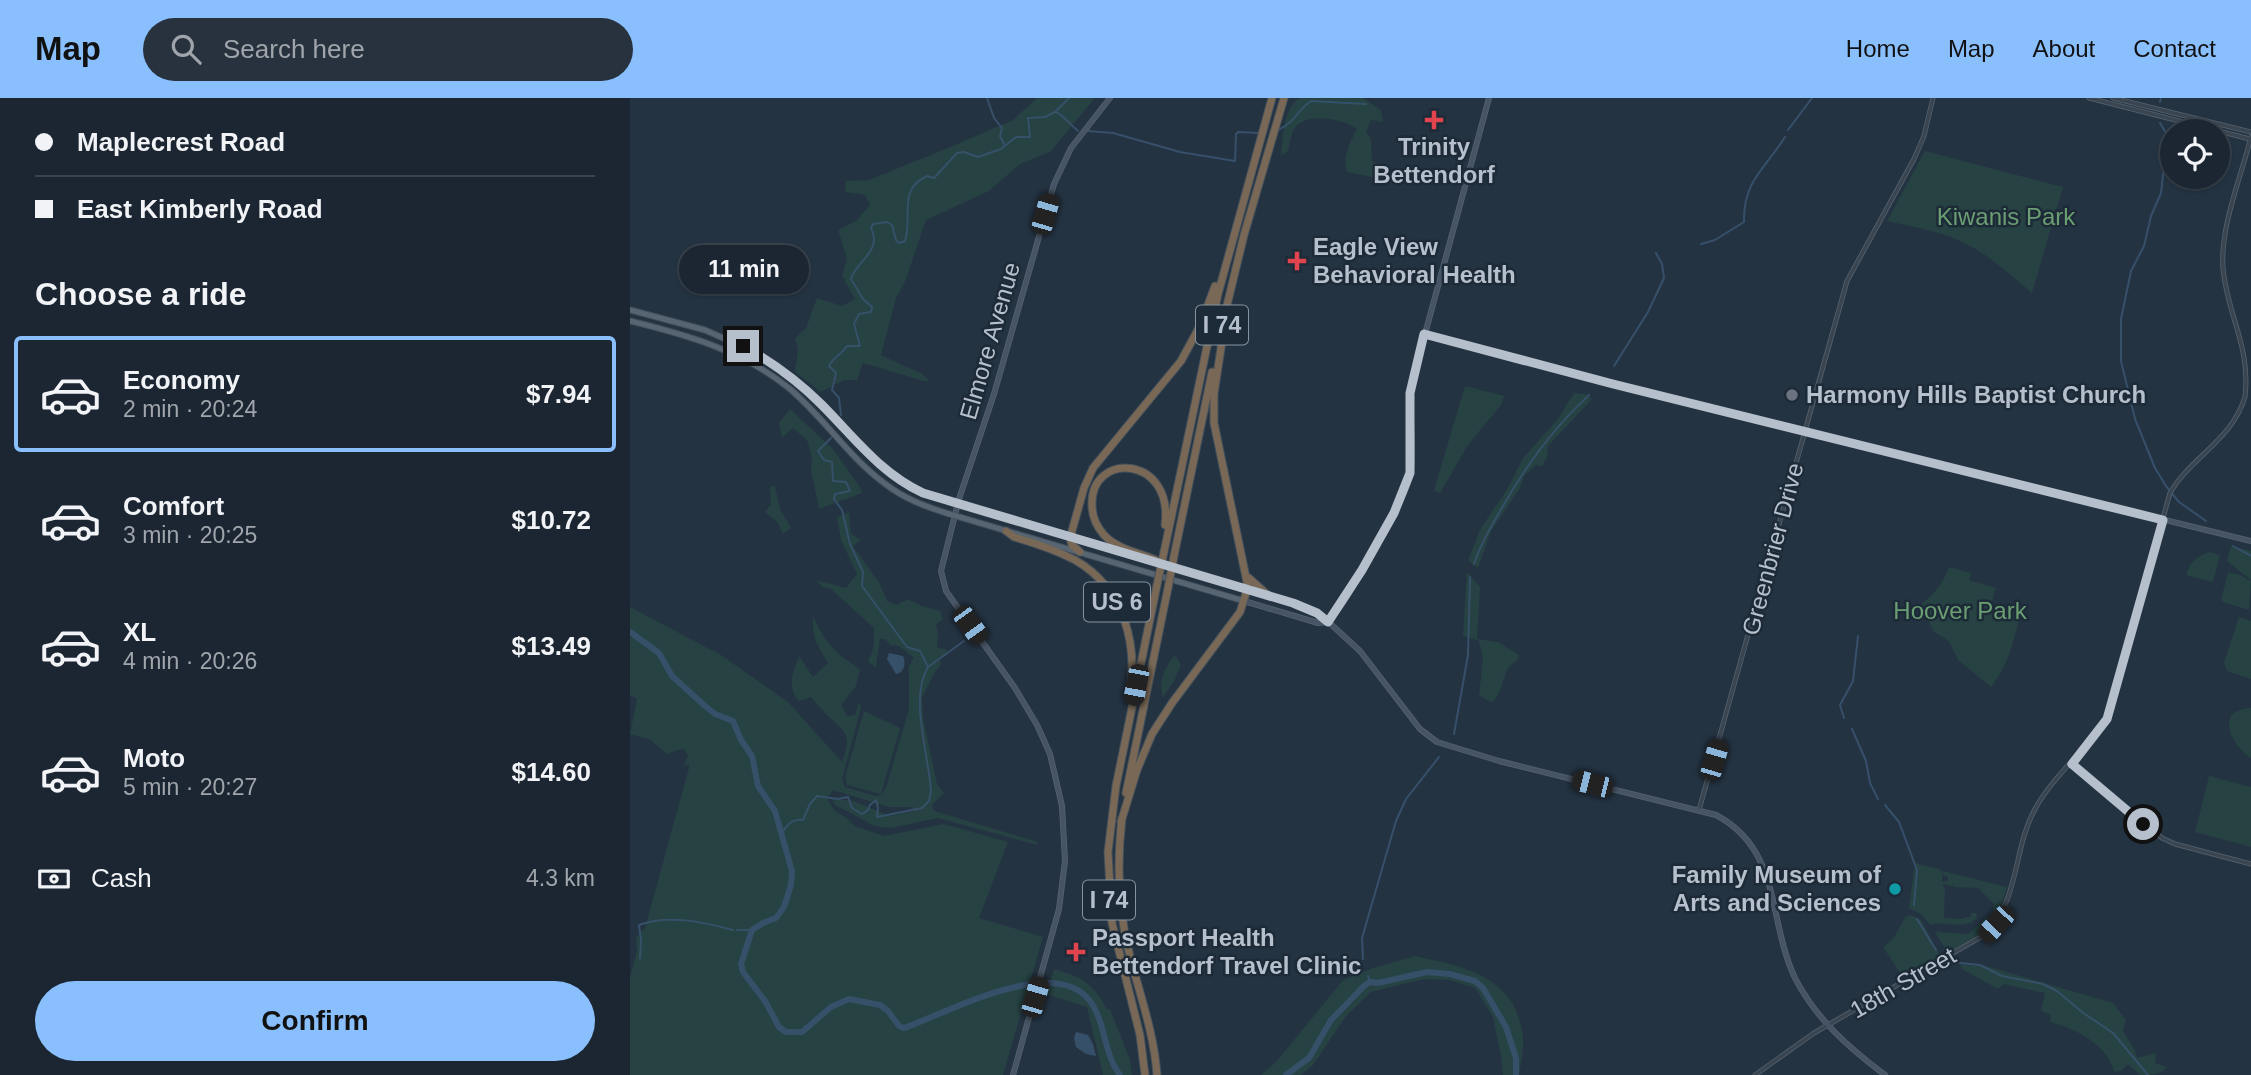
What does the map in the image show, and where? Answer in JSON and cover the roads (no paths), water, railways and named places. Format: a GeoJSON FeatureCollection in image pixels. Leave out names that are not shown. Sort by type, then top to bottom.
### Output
{"type":"FeatureCollection","features":[{"type":"Feature","properties":{"kind":"highway","name":"I 74"},"geometry":{"type":"LineString","coordinates":[[1145,1075],[1140,1035],[1116,945],[1108,886],[1111,818],[1157,585],[1164,567],[1163,552],[1225,263],[1272,98]]}},
{"type":"Feature","properties":{"kind":"highway","name":"I 74"},"geometry":{"type":"LineString","coordinates":[[1156,1072],[1148,1021],[1127,947],[1123,920],[1119,871],[1121,822],[1223,322],[1244,234],[1284,98]]}},
{"type":"Feature","properties":{"kind":"highway"},"geometry":{"type":"LineString","coordinates":[[1080,552],[1072,545],[1070,538],[1084,488],[1093,468],[1181,361],[1200,326],[1225,263]]}},
{"type":"Feature","properties":{"kind":"highway"},"geometry":{"type":"LineString","coordinates":[[1121,822],[1137,770],[1152,734],[1176,697],[1240,612],[1247,590],[1248,576],[1214,423],[1214,394],[1223,322]]}},
{"type":"Feature","properties":{"kind":"highway"},"geometry":{"type":"LineString","coordinates":[[1163,552],[1166,513],[1165,500],[1159,487],[1149,476],[1136,469],[1121,468],[1107,474],[1097,484],[1092,498],[1093,513],[1099,528],[1113,542],[1164,567]]}},
{"type":"Feature","properties":{"kind":"highway","name":"US 6"},"geometry":{"type":"LineString","coordinates":[[1006,531],[1014,537],[1082,564],[1115,598],[1126,623],[1132,654],[1132,675],[1124,726],[1126,734]]}},
{"type":"Feature","properties":{"kind":"highway"},"geometry":{"type":"LineString","coordinates":[[1248,576],[1269,596]]}},
{"type":"Feature","properties":{"kind":"main road","name":"Elmore Avenue"},"geometry":{"type":"LineString","coordinates":[[1013,1075],[1059,909],[1065,840],[1062,806],[1049,754],[1021,697],[946,591],[941,579],[941,565],[1054,184],[1071,148],[1110,98]]}},
{"type":"Feature","properties":{"kind":"main road"},"geometry":{"type":"LineString","coordinates":[[1328,622],[1362,570],[1394,513],[1410,473],[1410,393],[1489,98]]}},
{"type":"Feature","properties":{"kind":"main road","name":"US 6"},"geometry":{"type":"LineString","coordinates":[[630,310],[705,330],[759,354],[804,388],[885,470],[915,489],[958,505],[1247,590]]}},
{"type":"Feature","properties":{"kind":"main road","name":"US 6"},"geometry":{"type":"LineString","coordinates":[[630,321],[703,341],[754,364],[804,401],[885,484],[915,502],[1006,531]]}},
{"type":"Feature","properties":{"kind":"main road"},"geometry":{"type":"LineString","coordinates":[[1424,334],[1613,384],[2251,541]]}},
{"type":"Feature","properties":{"kind":"main road"},"geometry":{"type":"LineString","coordinates":[[1006,531],[1318,623],[1328,622]]}},
{"type":"Feature","properties":{"kind":"main road"},"geometry":{"type":"LineString","coordinates":[[1247,590],[1312,611],[1328,622],[1360,651],[1415,723],[1437,742],[1499,761],[1699,810],[1716,815],[1735,827],[1757,853],[1794,975],[1811,1004],[1846,1045],[1885,1075]]}},
{"type":"Feature","properties":{"kind":"street","name":"Greenbrier Drive"},"geometry":{"type":"LineString","coordinates":[[1699,810],[1847,281],[1914,159],[1924,136],[1933,98]]}},
{"type":"Feature","properties":{"kind":"street"},"geometry":{"type":"LineString","coordinates":[[2089,98],[2251,136]]}},
{"type":"Feature","properties":{"kind":"street"},"geometry":{"type":"LineString","coordinates":[[2113,98],[2251,136]]}},
{"type":"Feature","properties":{"kind":"street","name":"18th Street"},"geometry":{"type":"LineString","coordinates":[[1755,1075],[1828,1026],[1963,949],[1991,929],[2004,912],[2034,810],[2107,719],[2175,484],[2227,433],[2239,412],[2247,386],[2248,350],[2225,283],[2223,262],[2225,238],[2251,136]]}},
{"type":"Feature","properties":{"kind":"street"},"geometry":{"type":"LineString","coordinates":[[2072,764],[2162,838],[2175,844],[2251,864]]}},
{"type":"Feature","properties":{"kind":"water"},"geometry":{"type":"Polygon","coordinates":[[[889,653],[903,656],[904,667],[901,672],[896,674],[887,659],[889,653]]]}},
{"type":"Feature","properties":{"kind":"water"},"geometry":{"type":"Polygon","coordinates":[[[1076,1032],[1088,1035],[1096,1056],[1086,1054],[1076,1047],[1076,1032]]]}},
{"type":"Feature","properties":{"kind":"waterway"},"geometry":{"type":"LineString","coordinates":[[987,98],[994,118],[1002,128],[1000,136],[1005,146]]}},
{"type":"Feature","properties":{"kind":"waterway"},"geometry":{"type":"LineString","coordinates":[[841,415],[839,398],[832,390],[836,373],[829,366],[847,346],[860,346],[854,324],[859,314],[871,312],[872,307],[863,299],[851,279],[874,243],[871,228],[873,224],[887,222],[892,225],[896,240],[899,243],[905,241],[909,196],[918,182],[927,176],[934,178],[957,153],[964,152],[978,157],[1001,149],[1016,137],[1030,137],[1028,118],[1045,117],[1055,112],[1069,98]]}},
{"type":"Feature","properties":{"kind":"waterway"},"geometry":{"type":"LineString","coordinates":[[1788,130],[1812,98]]}},
{"type":"Feature","properties":{"kind":"waterway"},"geometry":{"type":"LineString","coordinates":[[2160,102],[2161,98]]}},
{"type":"Feature","properties":{"kind":"waterway"},"geometry":{"type":"LineString","coordinates":[[1278,130],[1311,101],[1366,104]]}},
{"type":"Feature","properties":{"kind":"waterway"},"geometry":{"type":"LineString","coordinates":[[1056,112],[1078,131]]}},
{"type":"Feature","properties":{"kind":"waterway"},"geometry":{"type":"LineString","coordinates":[[1088,131],[1113,133],[1180,152],[1235,161],[1236,134],[1258,133]]}},
{"type":"Feature","properties":{"kind":"waterway"},"geometry":{"type":"LineString","coordinates":[[1701,244],[1715,240],[1744,222],[1751,186],[1785,137]]}},
{"type":"Feature","properties":{"kind":"waterway"},"geometry":{"type":"LineString","coordinates":[[2161,189],[2144,246],[2131,271],[2121,319],[2121,361],[2135,419],[2155,468],[2179,502],[2206,521]]}},
{"type":"Feature","properties":{"kind":"waterway"},"geometry":{"type":"LineString","coordinates":[[1614,366],[1648,312],[1664,278],[1662,264],[1656,253]]}},
{"type":"Feature","properties":{"kind":"waterway"},"geometry":{"type":"LineString","coordinates":[[1474,564],[1491,527],[1531,461],[1564,420],[1589,395]]}},
{"type":"Feature","properties":{"kind":"waterway"},"geometry":{"type":"LineString","coordinates":[[780,835],[792,821],[803,820],[817,796],[838,799],[848,797],[852,808],[862,814],[876,800],[877,817],[922,808],[929,801],[931,791],[920,710],[920,694],[928,667],[920,651],[907,647],[862,586],[863,572],[850,544],[842,510],[834,499],[835,494],[850,491],[846,482],[833,481],[832,462],[824,460],[818,451],[831,438]]}},
{"type":"Feature","properties":{"kind":"waterway"},"geometry":{"type":"LineString","coordinates":[[2233,546],[2251,556]]}},
{"type":"Feature","properties":{"kind":"waterway"},"geometry":{"type":"LineString","coordinates":[[1454,734],[1468,655],[1470,577]]}},
{"type":"Feature","properties":{"kind":"waterway"},"geometry":{"type":"LineString","coordinates":[[630,632],[659,653],[672,676],[705,706],[715,714],[733,721],[752,756],[758,786],[775,811],[792,871],[791,885],[784,907],[776,918],[752,930],[741,964],[743,972],[765,1001],[779,1027],[786,1032],[802,1032],[831,1007],[849,999],[880,1005],[904,1028],[999,991],[1052,983],[1073,988],[1090,1001],[1099,1019],[1110,1057],[1120,1075]]}},
{"type":"Feature","properties":{"kind":"waterway"},"geometry":{"type":"LineString","coordinates":[[1844,718],[1840,705],[1853,681],[1858,636]]}},
{"type":"Feature","properties":{"kind":"waterway"},"geometry":{"type":"LineString","coordinates":[[928,667],[964,641]]}},
{"type":"Feature","properties":{"kind":"waterway"},"geometry":{"type":"LineString","coordinates":[[1852,729],[1878,799]]}},
{"type":"Feature","properties":{"kind":"waterway"},"geometry":{"type":"LineString","coordinates":[[1363,959],[1362,938],[1396,821],[1406,799],[1439,757]]}},
{"type":"Feature","properties":{"kind":"waterway"},"geometry":{"type":"LineString","coordinates":[[1885,805],[1899,822],[1917,870],[1914,905]]}},
{"type":"Feature","properties":{"kind":"waterway"},"geometry":{"type":"LineString","coordinates":[[1917,919],[1936,950]]}},
{"type":"Feature","properties":{"kind":"waterway"},"geometry":{"type":"LineString","coordinates":[[640,958],[639,925],[674,920],[733,930]]}},
{"type":"Feature","properties":{"kind":"waterway"},"geometry":{"type":"LineString","coordinates":[[737,930],[752,930]]}},
{"type":"Feature","properties":{"kind":"waterway"},"geometry":{"type":"LineString","coordinates":[[1960,963],[1980,965],[2002,976],[2043,984],[2057,991],[2113,1033],[2148,1075]]}},
{"type":"Feature","properties":{"kind":"waterway"},"geometry":{"type":"LineString","coordinates":[[1286,1075],[1309,1058],[1331,1020],[1364,986],[1370,982],[1378,983],[1427,972],[1450,974],[1475,981],[1483,988],[1506,1027],[1516,1058],[1516,1075]]}},
{"type":"Feature","properties":{"kind":"waterway"},"geometry":{"type":"LineString","coordinates":[[1368,976],[1370,982]]}},
{"type":"Feature","properties":{"kind":"place","name":"Trinity Bettendorf"},"geometry":{"type":"Point","coordinates":[1434,120]}},
{"type":"Feature","properties":{"kind":"place","name":"Eagle View Behavioral Health"},"geometry":{"type":"Point","coordinates":[1297,261]}},
{"type":"Feature","properties":{"kind":"place","name":"Harmony Hills Baptist Church"},"geometry":{"type":"Point","coordinates":[1792,395]}},
{"type":"Feature","properties":{"kind":"place","name":"Family Museum of Arts and Sciences"},"geometry":{"type":"Point","coordinates":[1895,889]}},
{"type":"Feature","properties":{"kind":"place","name":"Passport Health Bettendorf Travel Clinic"},"geometry":{"type":"Point","coordinates":[1076,952]}},
{"type":"Feature","properties":{"kind":"park label","name":"Kiwanis Park"},"geometry":{"type":"Point","coordinates":[2006,217]}},
{"type":"Feature","properties":{"kind":"park label","name":"Hoover Park"},"geometry":{"type":"Point","coordinates":[1960,611]}}]}
